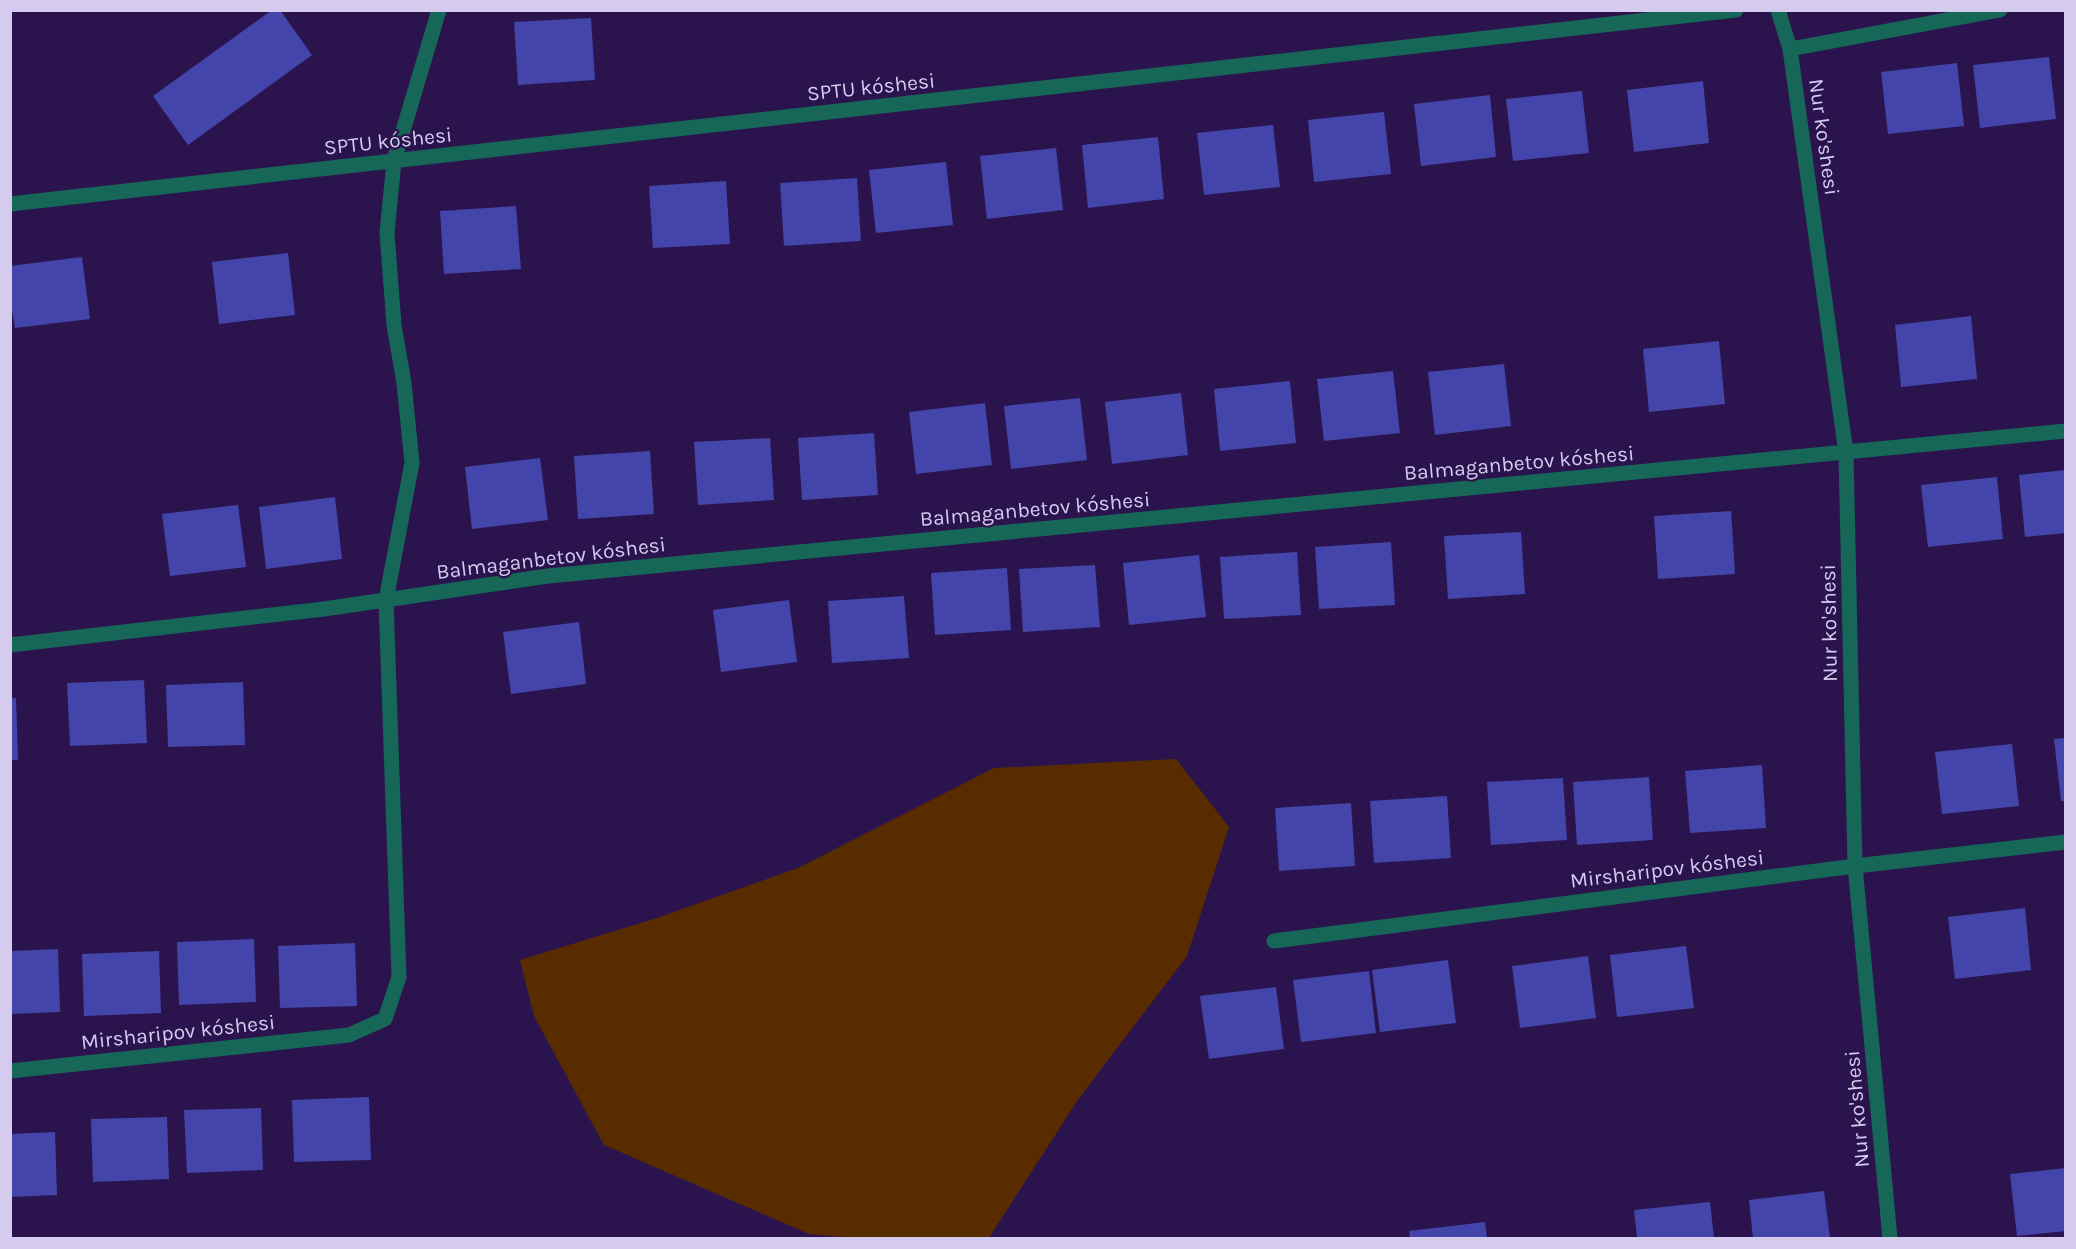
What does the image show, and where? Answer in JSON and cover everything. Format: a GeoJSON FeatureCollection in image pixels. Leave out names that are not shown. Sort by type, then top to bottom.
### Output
{"type":"FeatureCollection","features":[{"type":"Feature","properties":{"kind":"street","name":"Mirsharipov kóshesi"},"geometry":{"type":"LineString","coordinates":[[10,1071],[350,1035],[385,1019],[399,977],[386,600],[412,463],[404,383],[394,325],[387,233],[394,161],[439,10]]}},
{"type":"Feature","properties":{"kind":"street","name":"SPTU kóshesi"},"geometry":{"type":"LineString","coordinates":[[10,204],[1736,10]]}},
{"type":"Feature","properties":{"kind":"street","name":"Nur ko'shesi"},"geometry":{"type":"LineString","coordinates":[[1778,10],[1790,49],[1846,453],[1855,866],[1890,1239]]}},
{"type":"Feature","properties":{"kind":"street"},"geometry":{"type":"LineString","coordinates":[[1790,49],[2000,10]]}},
{"type":"Feature","properties":{"kind":"street","name":"Balmaganbetov kóshesi"},"geometry":{"type":"LineString","coordinates":[[10,645],[324,609],[548,576],[2066,431]]}},
{"type":"Feature","properties":{"kind":"street","name":"Mirsharipov kóshesi"},"geometry":{"type":"LineString","coordinates":[[1274,941],[1855,866],[2066,842]]}},
{"type":"Feature","properties":{"kind":"shaded area"},"geometry":{"type":"Polygon","coordinates":[[[1176,759],[1229,827],[1187,956],[1077,1101],[989,1238],[855,1238],[809,1234],[604,1145],[534,1016],[520,960],[657,918],[798,868],[994,768],[1176,759]]]}},
{"type":"Feature","properties":{"kind":"building"},"geometry":{"type":"Polygon","coordinates":[[[272,10],[280,10],[312,55],[188,145],[153,96],[272,10]]]}},
{"type":"Feature","properties":{"kind":"building"},"geometry":{"type":"Polygon","coordinates":[[[591,18],[595,80],[518,85],[514,22],[591,18]]]}},
{"type":"Feature","properties":{"kind":"building"},"geometry":{"type":"Polygon","coordinates":[[[2049,57],[2056,119],[1980,128],[1973,65],[2049,57]]]}},
{"type":"Feature","properties":{"kind":"building"},"geometry":{"type":"Polygon","coordinates":[[[1957,63],[1964,126],[1888,134],[1881,72],[1957,63]]]}},
{"type":"Feature","properties":{"kind":"building"},"geometry":{"type":"Polygon","coordinates":[[[1703,81],[1709,143],[1634,152],[1627,90],[1703,81]]]}},
{"type":"Feature","properties":{"kind":"building"},"geometry":{"type":"Polygon","coordinates":[[[1582,91],[1589,153],[1513,161],[1506,99],[1582,91]]]}},
{"type":"Feature","properties":{"kind":"building"},"geometry":{"type":"Polygon","coordinates":[[[1490,95],[1496,157],[1421,166],[1414,104],[1490,95]]]}},
{"type":"Feature","properties":{"kind":"building"},"geometry":{"type":"Polygon","coordinates":[[[1384,112],[1391,174],[1314,182],[1308,120],[1384,112]]]}},
{"type":"Feature","properties":{"kind":"building"},"geometry":{"type":"Polygon","coordinates":[[[1273,125],[1280,187],[1204,195],[1197,133],[1273,125]]]}},
{"type":"Feature","properties":{"kind":"building"},"geometry":{"type":"Polygon","coordinates":[[[1158,137],[1164,199],[1088,208],[1082,145],[1158,137]]]}},
{"type":"Feature","properties":{"kind":"building"},"geometry":{"type":"Polygon","coordinates":[[[1056,148],[1063,210],[987,219],[980,156],[1056,148]]]}},
{"type":"Feature","properties":{"kind":"building"},"geometry":{"type":"Polygon","coordinates":[[[946,162],[953,225],[876,233],[869,170],[946,162]]]}},
{"type":"Feature","properties":{"kind":"building"},"geometry":{"type":"Polygon","coordinates":[[[857,178],[861,241],[784,246],[780,183],[857,178]]]}},
{"type":"Feature","properties":{"kind":"building"},"geometry":{"type":"Polygon","coordinates":[[[726,181],[730,244],[653,248],[649,186],[726,181]]]}},
{"type":"Feature","properties":{"kind":"building"},"geometry":{"type":"Polygon","coordinates":[[[516,206],[521,269],[444,274],[440,211],[516,206]]]}},
{"type":"Feature","properties":{"kind":"building"},"geometry":{"type":"Polygon","coordinates":[[[288,253],[295,315],[219,324],[212,262],[288,253]]]}},
{"type":"Feature","properties":{"kind":"building"},"geometry":{"type":"Polygon","coordinates":[[[82,257],[90,319],[15,328],[10,298],[10,266],[82,257]]]}},
{"type":"Feature","properties":{"kind":"building"},"geometry":{"type":"Polygon","coordinates":[[[1971,316],[1977,379],[1901,387],[1895,325],[1971,316]]]}},
{"type":"Feature","properties":{"kind":"building"},"geometry":{"type":"Polygon","coordinates":[[[1719,341],[1725,404],[1649,412],[1643,349],[1719,341]]]}},
{"type":"Feature","properties":{"kind":"building"},"geometry":{"type":"Polygon","coordinates":[[[1504,364],[1511,426],[1435,435],[1428,372],[1504,364]]]}},
{"type":"Feature","properties":{"kind":"building"},"geometry":{"type":"Polygon","coordinates":[[[1393,371],[1400,433],[1324,441],[1317,379],[1393,371]]]}},
{"type":"Feature","properties":{"kind":"building"},"geometry":{"type":"Polygon","coordinates":[[[1290,381],[1296,443],[1220,451],[1214,389],[1290,381]]]}},
{"type":"Feature","properties":{"kind":"building"},"geometry":{"type":"Polygon","coordinates":[[[1181,393],[1188,455],[1112,464],[1105,402],[1181,393]]]}},
{"type":"Feature","properties":{"kind":"building"},"geometry":{"type":"Polygon","coordinates":[[[1080,398],[1087,460],[1011,469],[1004,406],[1080,398]]]}},
{"type":"Feature","properties":{"kind":"building"},"geometry":{"type":"Polygon","coordinates":[[[985,403],[992,465],[916,474],[909,412],[985,403]]]}},
{"type":"Feature","properties":{"kind":"building"},"geometry":{"type":"Polygon","coordinates":[[[874,433],[878,495],[802,500],[798,438],[874,433]]]}},
{"type":"Feature","properties":{"kind":"building"},"geometry":{"type":"Polygon","coordinates":[[[770,438],[774,500],[698,505],[694,442],[770,438]]]}},
{"type":"Feature","properties":{"kind":"building"},"geometry":{"type":"Polygon","coordinates":[[[650,451],[654,514],[578,519],[574,456],[650,451]]]}},
{"type":"Feature","properties":{"kind":"building"},"geometry":{"type":"Polygon","coordinates":[[[540,458],[548,520],[472,529],[465,467],[540,458]]]}},
{"type":"Feature","properties":{"kind":"building"},"geometry":{"type":"Polygon","coordinates":[[[2066,470],[2066,533],[2025,537],[2019,475],[2066,470]]]}},
{"type":"Feature","properties":{"kind":"building"},"geometry":{"type":"Polygon","coordinates":[[[1997,477],[2003,539],[1928,547],[1921,485],[1997,477]]]}},
{"type":"Feature","properties":{"kind":"building"},"geometry":{"type":"Polygon","coordinates":[[[335,497],[342,559],[266,569],[259,507],[335,497]]]}},
{"type":"Feature","properties":{"kind":"building"},"geometry":{"type":"Polygon","coordinates":[[[238,505],[246,567],[170,576],[162,514],[238,505]]]}},
{"type":"Feature","properties":{"kind":"building"},"geometry":{"type":"Polygon","coordinates":[[[1731,511],[1735,574],[1658,579],[1654,516],[1731,511]]]}},
{"type":"Feature","properties":{"kind":"building"},"geometry":{"type":"Polygon","coordinates":[[[1521,532],[1525,594],[1448,599],[1444,536],[1521,532]]]}},
{"type":"Feature","properties":{"kind":"building"},"geometry":{"type":"Polygon","coordinates":[[[1391,542],[1395,605],[1319,609],[1315,547],[1391,542]]]}},
{"type":"Feature","properties":{"kind":"building"},"geometry":{"type":"Polygon","coordinates":[[[1297,552],[1301,615],[1224,619],[1220,557],[1297,552]]]}},
{"type":"Feature","properties":{"kind":"building"},"geometry":{"type":"Polygon","coordinates":[[[1199,555],[1206,617],[1129,625],[1123,563],[1199,555]]]}},
{"type":"Feature","properties":{"kind":"building"},"geometry":{"type":"Polygon","coordinates":[[[1095,565],[1100,627],[1023,632],[1019,569],[1095,565]]]}},
{"type":"Feature","properties":{"kind":"building"},"geometry":{"type":"Polygon","coordinates":[[[1007,568],[1011,630],[935,635],[931,573],[1007,568]]]}},
{"type":"Feature","properties":{"kind":"building"},"geometry":{"type":"Polygon","coordinates":[[[904,596],[909,658],[832,663],[828,601],[904,596]]]}},
{"type":"Feature","properties":{"kind":"building"},"geometry":{"type":"Polygon","coordinates":[[[789,600],[797,662],[721,672],[713,610],[789,600]]]}},
{"type":"Feature","properties":{"kind":"building"},"geometry":{"type":"Polygon","coordinates":[[[579,622],[586,684],[511,694],[503,632],[579,622]]]}},
{"type":"Feature","properties":{"kind":"building"},"geometry":{"type":"Polygon","coordinates":[[[144,680],[147,743],[70,746],[67,683],[144,680]]]}},
{"type":"Feature","properties":{"kind":"building"},"geometry":{"type":"Polygon","coordinates":[[[243,682],[245,745],[168,747],[166,685],[243,682]]]}},
{"type":"Feature","properties":{"kind":"building"},"geometry":{"type":"Polygon","coordinates":[[[10,698],[16,698],[18,760],[10,760],[10,698]]]}},
{"type":"Feature","properties":{"kind":"building"},"geometry":{"type":"Polygon","coordinates":[[[2066,738],[2066,801],[2061,801],[2054,739],[2066,738]]]}},
{"type":"Feature","properties":{"kind":"building"},"geometry":{"type":"Polygon","coordinates":[[[2012,744],[2019,806],[1942,814],[1935,752],[2012,744]]]}},
{"type":"Feature","properties":{"kind":"building"},"geometry":{"type":"Polygon","coordinates":[[[1762,765],[1766,828],[1690,833],[1685,771],[1762,765]]]}},
{"type":"Feature","properties":{"kind":"building"},"geometry":{"type":"Polygon","coordinates":[[[1649,777],[1653,840],[1577,845],[1573,782],[1649,777]]]}},
{"type":"Feature","properties":{"kind":"building"},"geometry":{"type":"Polygon","coordinates":[[[1563,778],[1567,840],[1491,845],[1487,782],[1563,778]]]}},
{"type":"Feature","properties":{"kind":"building"},"geometry":{"type":"Polygon","coordinates":[[[1447,796],[1451,858],[1374,863],[1370,801],[1447,796]]]}},
{"type":"Feature","properties":{"kind":"building"},"geometry":{"type":"Polygon","coordinates":[[[1351,803],[1355,866],[1279,871],[1275,808],[1351,803]]]}},
{"type":"Feature","properties":{"kind":"building"},"geometry":{"type":"Polygon","coordinates":[[[2025,908],[2031,970],[1955,979],[1948,917],[2025,908]]]}},
{"type":"Feature","properties":{"kind":"building"},"geometry":{"type":"Polygon","coordinates":[[[254,939],[256,1002],[179,1005],[177,942],[254,939]]]}},
{"type":"Feature","properties":{"kind":"building"},"geometry":{"type":"Polygon","coordinates":[[[355,943],[357,1006],[280,1008],[278,946],[355,943]]]}},
{"type":"Feature","properties":{"kind":"building"},"geometry":{"type":"Polygon","coordinates":[[[1686,946],[1694,1008],[1617,1017],[1610,955],[1686,946]]]}},
{"type":"Feature","properties":{"kind":"building"},"geometry":{"type":"Polygon","coordinates":[[[58,949],[60,1012],[10,1014],[10,951],[58,949]]]}},
{"type":"Feature","properties":{"kind":"building"},"geometry":{"type":"Polygon","coordinates":[[[159,951],[161,1013],[84,1016],[82,954],[159,951]]]}},
{"type":"Feature","properties":{"kind":"building"},"geometry":{"type":"Polygon","coordinates":[[[1588,956],[1596,1018],[1520,1028],[1512,966],[1588,956]]]}},
{"type":"Feature","properties":{"kind":"building"},"geometry":{"type":"Polygon","coordinates":[[[1448,960],[1456,1023],[1380,1032],[1372,970],[1448,960]]]}},
{"type":"Feature","properties":{"kind":"building"},"geometry":{"type":"Polygon","coordinates":[[[1369,971],[1376,1033],[1301,1042],[1293,980],[1369,971]]]}},
{"type":"Feature","properties":{"kind":"building"},"geometry":{"type":"Polygon","coordinates":[[[1276,987],[1284,1049],[1209,1059],[1200,996],[1276,987]]]}},
{"type":"Feature","properties":{"kind":"building"},"geometry":{"type":"Polygon","coordinates":[[[369,1097],[371,1160],[294,1162],[292,1100],[369,1097]]]}},
{"type":"Feature","properties":{"kind":"building"},"geometry":{"type":"Polygon","coordinates":[[[261,1108],[263,1170],[187,1173],[184,1110],[261,1108]]]}},
{"type":"Feature","properties":{"kind":"building"},"geometry":{"type":"Polygon","coordinates":[[[167,1117],[169,1179],[93,1182],[91,1119],[167,1117]]]}},
{"type":"Feature","properties":{"kind":"building"},"geometry":{"type":"Polygon","coordinates":[[[55,1132],[57,1195],[10,1197],[10,1134],[55,1132]]]}},
{"type":"Feature","properties":{"kind":"building"},"geometry":{"type":"Polygon","coordinates":[[[2066,1168],[2066,1231],[2017,1236],[2010,1174],[2066,1168]]]}},
{"type":"Feature","properties":{"kind":"building"},"geometry":{"type":"Polygon","coordinates":[[[1824,1191],[1830,1238],[1753,1238],[1749,1200],[1824,1191]]]}},
{"type":"Feature","properties":{"kind":"building"},"geometry":{"type":"Polygon","coordinates":[[[1710,1202],[1714,1238],[1637,1238],[1634,1210],[1710,1202]]]}},
{"type":"Feature","properties":{"kind":"building"},"geometry":{"type":"Polygon","coordinates":[[[1485,1222],[1487,1238],[1410,1238],[1409,1231],[1485,1222]]]}}]}
